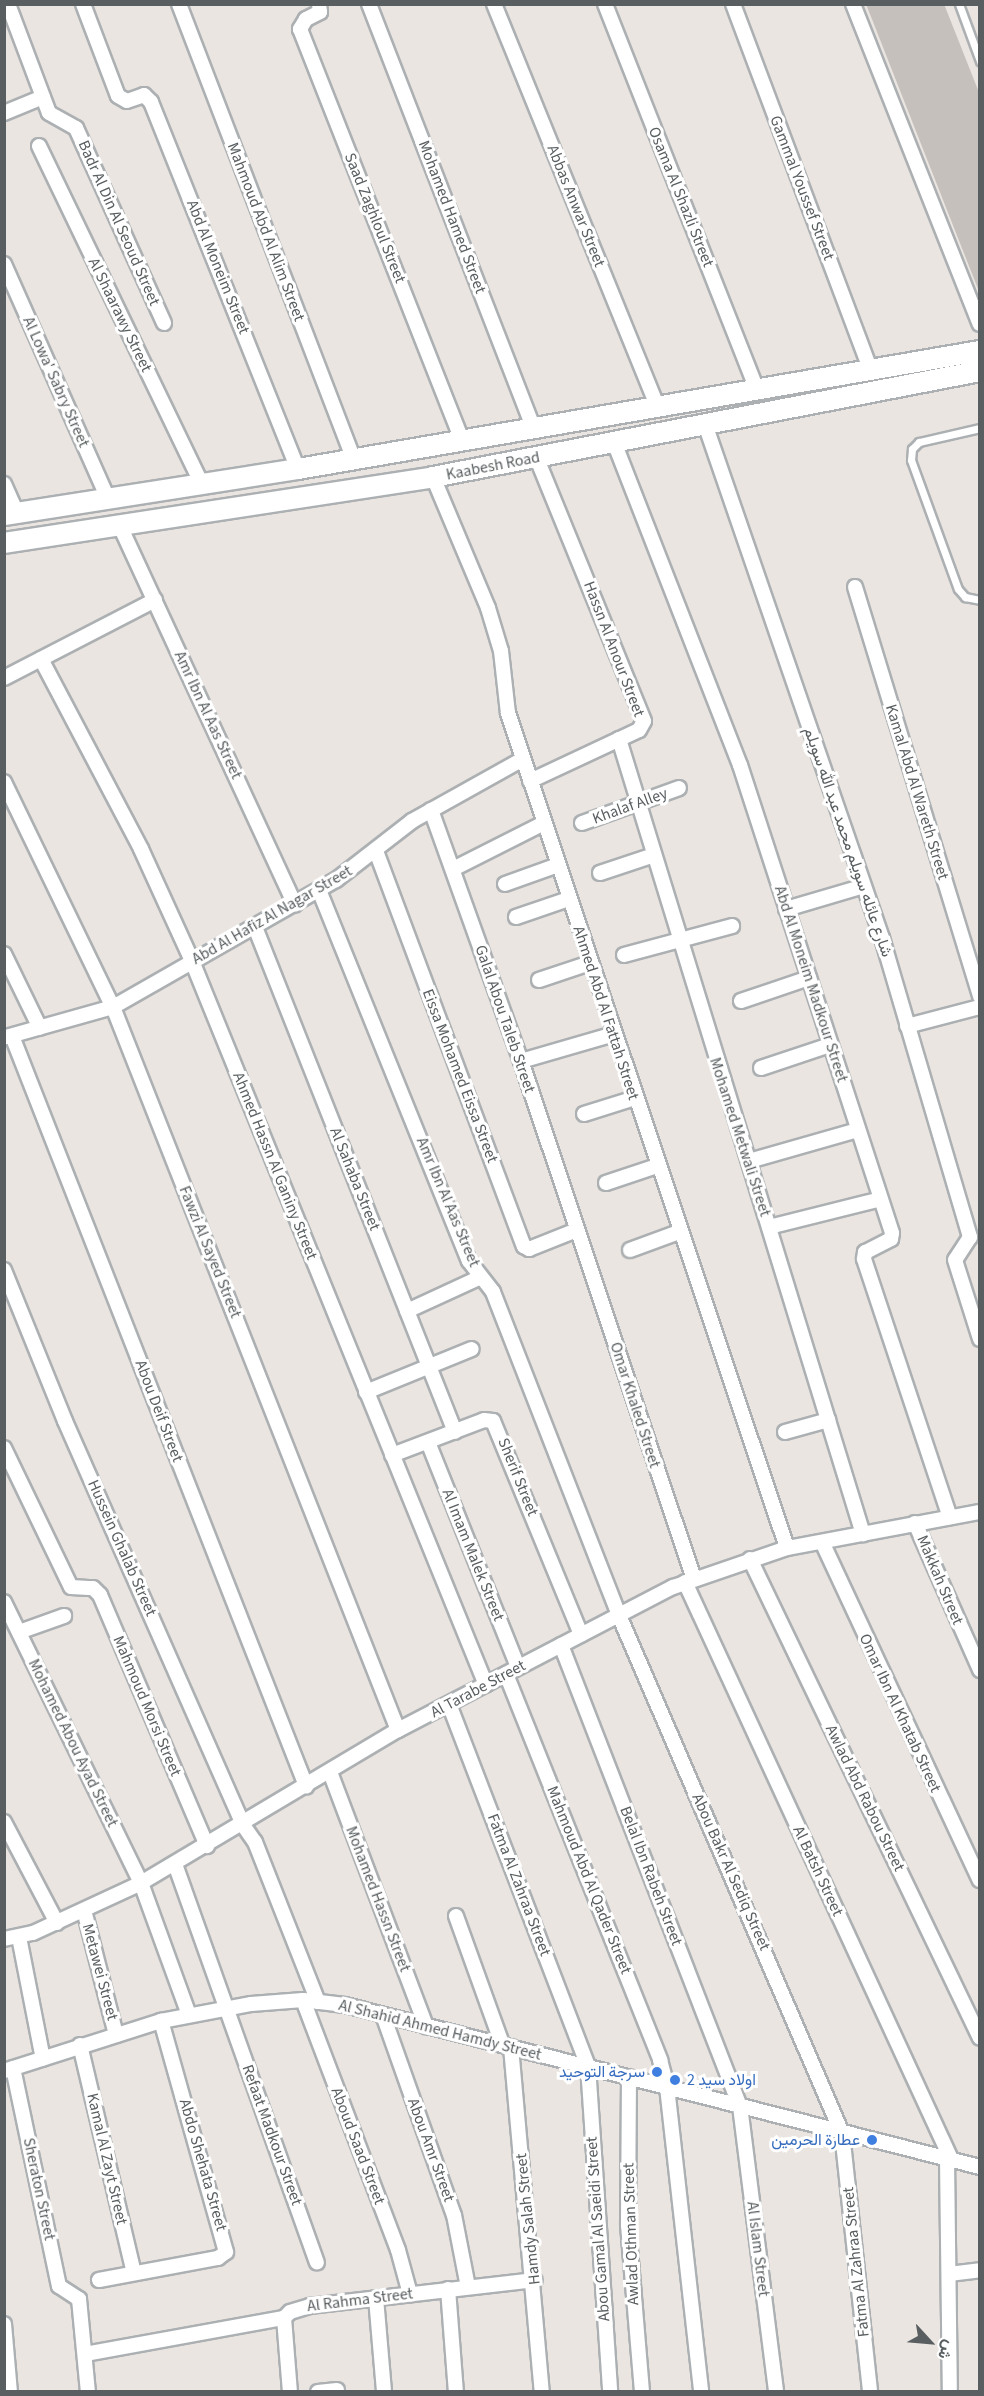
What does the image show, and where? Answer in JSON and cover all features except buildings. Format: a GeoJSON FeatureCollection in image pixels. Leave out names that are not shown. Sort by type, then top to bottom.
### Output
{"type":"FeatureCollection","features":[{"type":"Feature","properties":{"kind":"street","name":"Badr Al Din Al Seoud Street"},"geometry":{"type":"LineString","coordinates":[[8,4],[10,25],[52,117],[76,128],[164,323]]}},
{"type":"Feature","properties":{"kind":"street","name":"Abd Al Moneim Street"},"geometry":{"type":"LineString","coordinates":[[83,4],[118,96],[127,101],[144,95],[151,102],[298,469]]}},
{"type":"Feature","properties":{"kind":"street","name":"Mahmoud Abd Al Alim Street"},"geometry":{"type":"LineString","coordinates":[[178,4],[354,459]]}},
{"type":"Feature","properties":{"kind":"street","name":"Saad Zaghloul Street"},"geometry":{"type":"LineString","coordinates":[[319,4],[320,12],[306,19],[300,29],[462,441]]}},
{"type":"Feature","properties":{"kind":"street","name":"Mohamed Hamed Street"},"geometry":{"type":"LineString","coordinates":[[369,4],[534,429]]}},
{"type":"Feature","properties":{"kind":"street","name":"Abbas Anwar Street"},"geometry":{"type":"LineString","coordinates":[[494,4],[658,407]]}},
{"type":"Feature","properties":{"kind":"street","name":"Osama Al Shazli Street"},"geometry":{"type":"LineString","coordinates":[[605,4],[757,390]]}},
{"type":"Feature","properties":{"kind":"street","name":"Gammal Youssef Street"},"geometry":{"type":"LineString","coordinates":[[733,4],[871,371]]}},
{"type":"Feature","properties":{"kind":"street"},"geometry":{"type":"LineString","coordinates":[[854,4],[976,308],[980,324]]}},
{"type":"Feature","properties":{"kind":"street"},"geometry":{"type":"LineString","coordinates":[[4,113],[43,98]]}},
{"type":"Feature","properties":{"kind":"street","name":"Al Shaarawy Street"},"geometry":{"type":"LineString","coordinates":[[39,146],[202,485]]}},
{"type":"Feature","properties":{"kind":"street","name":"Al Lowa' Sabry Street"},"geometry":{"type":"LineString","coordinates":[[4,264],[108,499]]}},
{"type":"Feature","properties":{"kind":"street","name":"Kaabesh Road"},"geometry":{"type":"LineString","coordinates":[[11,514],[298,469],[980,351]]}},
{"type":"Feature","properties":{"kind":"street","name":"Kaabesh Road"},"geometry":{"type":"LineString","coordinates":[[4,543],[434,477],[980,371]]}},
{"type":"Feature","properties":{"kind":"street","name":"شارع عائله سويلم محمد عبد الله سويلم"},"geometry":{"type":"LineString","coordinates":[[705,424],[864,886],[908,1026],[970,1237],[954,1260],[980,1339]]}},
{"type":"Feature","properties":{"kind":"street"},"geometry":{"type":"LineString","coordinates":[[500,435],[507,463]]}},
{"type":"Feature","properties":{"kind":"street","name":"Abd Al Moneim Madkour Street"},"geometry":{"type":"LineString","coordinates":[[614,442],[740,765],[881,1199],[892,1236],[865,1252],[864,1259],[950,1517]]}},
{"type":"Feature","properties":{"kind":"street","name":"Hassn Al Anour Street"},"geometry":{"type":"LineString","coordinates":[[530,781],[642,726],[643,717],[536,457]]}},
{"type":"Feature","properties":{"kind":"street","name":"Ahmed Abd Al Fattah Street"},"geometry":{"type":"LineString","coordinates":[[434,477],[488,608],[501,651],[508,713],[679,1232],[787,1548]]}},
{"type":"Feature","properties":{"kind":"street"},"geometry":{"type":"LineString","coordinates":[[4,484],[11,514]]}},
{"type":"Feature","properties":{"kind":"street","name":"Amr Ibn Al Aas Street"},"geometry":{"type":"LineString","coordinates":[[120,526],[295,904]]}},
{"type":"Feature","properties":{"kind":"street","name":"Kamal Abd Al Wareth Street"},"geometry":{"type":"LineString","coordinates":[[855,587],[980,997]]}},
{"type":"Feature","properties":{"kind":"street"},"geometry":{"type":"LineString","coordinates":[[4,678],[155,600]]}},
{"type":"Feature","properties":{"kind":"street","name":"Ahmed Hassn Al Ganiny Street"},"geometry":{"type":"LineString","coordinates":[[41,659],[141,849],[192,961],[486,1685]]}},
{"type":"Feature","properties":{"kind":"street","name":"Mohamed Metwali Street"},"geometry":{"type":"LineString","coordinates":[[619,739],[863,1534]]}},
{"type":"Feature","properties":{"kind":"street","name":"Abd Al Hafiz Al Nagar Street"},"geometry":{"type":"LineString","coordinates":[[8,1037],[113,1007],[319,890],[431,810],[523,759]]}},
{"type":"Feature","properties":{"kind":"street","name":"Fawzi Al Sayed Street"},"geometry":{"type":"LineString","coordinates":[[4,782],[113,1007],[398,1730]]}},
{"type":"Feature","properties":{"kind":"street","name":"Khalaf Alley"},"geometry":{"type":"LineString","coordinates":[[582,823],[679,789]]}},
{"type":"Feature","properties":{"kind":"street","name":"Galal Abou Taleb Street"},"geometry":{"type":"LineString","coordinates":[[431,810],[521,1061],[577,1230]]}},
{"type":"Feature","properties":{"kind":"street"},"geometry":{"type":"LineString","coordinates":[[453,869],[544,824]]}},
{"type":"Feature","properties":{"kind":"street","name":"Eissa Mohamed Eissa Street"},"geometry":{"type":"LineString","coordinates":[[376,851],[524,1246],[529,1249],[577,1230]]}},
{"type":"Feature","properties":{"kind":"street"},"geometry":{"type":"LineString","coordinates":[[600,873],[654,855]]}},
{"type":"Feature","properties":{"kind":"street"},"geometry":{"type":"LineString","coordinates":[[505,884],[558,866]]}},
{"type":"Feature","properties":{"kind":"street"},"geometry":{"type":"LineString","coordinates":[[786,909],[864,886]]}},
{"type":"Feature","properties":{"kind":"street","name":"Amr Ibn Al Aas Street"},"geometry":{"type":"LineString","coordinates":[[319,890],[469,1261],[493,1292],[618,1613]]}},
{"type":"Feature","properties":{"kind":"street"},"geometry":{"type":"LineString","coordinates":[[516,917],[569,899]]}},
{"type":"Feature","properties":{"kind":"street"},"geometry":{"type":"LineString","coordinates":[[624,955],[732,926]]}},
{"type":"Feature","properties":{"kind":"street","name":"Al Sahaba Street"},"geometry":{"type":"LineString","coordinates":[[255,927],[455,1432]]}},
{"type":"Feature","properties":{"kind":"street"},"geometry":{"type":"LineString","coordinates":[[4,954],[40,1028]]}},
{"type":"Feature","properties":{"kind":"street"},"geometry":{"type":"LineString","coordinates":[[539,980],[590,963]]}},
{"type":"Feature","properties":{"kind":"street"},"geometry":{"type":"LineString","coordinates":[[741,1001],[809,978]]}},
{"type":"Feature","properties":{"kind":"street"},"geometry":{"type":"LineString","coordinates":[[908,1026],[980,1007]]}},
{"type":"Feature","properties":{"kind":"street"},"geometry":{"type":"LineString","coordinates":[[521,1061],[614,1034]]}},
{"type":"Feature","properties":{"kind":"street","name":"Abou Deif Street"},"geometry":{"type":"LineString","coordinates":[[8,1037],[306,1786]]}},
{"type":"Feature","properties":{"kind":"street"},"geometry":{"type":"LineString","coordinates":[[761,1068],[830,1045]]}},
{"type":"Feature","properties":{"kind":"street"},"geometry":{"type":"LineString","coordinates":[[584,1114],[635,1098]]}},
{"type":"Feature","properties":{"kind":"street"},"geometry":{"type":"LineString","coordinates":[[749,1161],[858,1130]]}},
{"type":"Feature","properties":{"kind":"street"},"geometry":{"type":"LineString","coordinates":[[606,1184],[657,1166]]}},
{"type":"Feature","properties":{"kind":"street"},"geometry":{"type":"LineString","coordinates":[[769,1227],[881,1199]]}},
{"type":"Feature","properties":{"kind":"street","name":"Omar Khaled Street"},"geometry":{"type":"LineString","coordinates":[[577,1230],[690,1581]]}},
{"type":"Feature","properties":{"kind":"street"},"geometry":{"type":"LineString","coordinates":[[630,1250],[679,1232]]}},
{"type":"Feature","properties":{"kind":"street","name":"Hussein Ghalab Street"},"geometry":{"type":"LineString","coordinates":[[4,1269],[65,1421],[243,1825],[255,1842],[318,2002]]}},
{"type":"Feature","properties":{"kind":"street"},"geometry":{"type":"LineString","coordinates":[[407,1311],[481,1277]]}},
{"type":"Feature","properties":{"kind":"street"},"geometry":{"type":"LineString","coordinates":[[366,1392],[472,1349]]}},
{"type":"Feature","properties":{"kind":"street","name":"Sherif Street"},"geometry":{"type":"LineString","coordinates":[[392,1455],[488,1419],[497,1425],[581,1635]]}},
{"type":"Feature","properties":{"kind":"street"},"geometry":{"type":"LineString","coordinates":[[785,1432],[828,1420]]}},
{"type":"Feature","properties":{"kind":"street","name":"Al Imam Malek Street"},"geometry":{"type":"LineString","coordinates":[[428,1442],[518,1667]]}},
{"type":"Feature","properties":{"kind":"street","name":"Mahmoud Morsi Street"},"geometry":{"type":"LineString","coordinates":[[4,1448],[71,1587],[93,1588],[100,1596],[207,1846]]}},
{"type":"Feature","properties":{"kind":"street","name":"Al Tarabe Street"},"geometry":{"type":"LineString","coordinates":[[4,1939],[20,1937],[57,1923],[141,1883],[243,1825],[398,1730],[581,1635],[618,1613],[690,1581],[787,1548],[824,1544],[915,1523],[980,1512]]}},
{"type":"Feature","properties":{"kind":"street","name":"Makkah Street"},"geometry":{"type":"LineString","coordinates":[[915,1523],[980,1670]]}},
{"type":"Feature","properties":{"kind":"street","name":"Omar Ibn Al Khatab Street"},"geometry":{"type":"LineString","coordinates":[[824,1544],[980,1880]]}},
{"type":"Feature","properties":{"kind":"street","name":"Awlad Abd Rabou Street"},"geometry":{"type":"LineString","coordinates":[[750,1559],[980,2038]]}},
{"type":"Feature","properties":{"kind":"street","name":"Al Batsh Street"},"geometry":{"type":"LineString","coordinates":[[690,1581],[949,2159]]}},
{"type":"Feature","properties":{"kind":"street","name":"Mohamed Abou Ayad Street"},"geometry":{"type":"LineString","coordinates":[[4,1602],[141,1883],[189,2015]]}},
{"type":"Feature","properties":{"kind":"street","name":"Abou Bakr Al Sediq Street"},"geometry":{"type":"LineString","coordinates":[[618,1613],[842,2133]]}},
{"type":"Feature","properties":{"kind":"street"},"geometry":{"type":"LineString","coordinates":[[19,1632],[64,1616]]}},
{"type":"Feature","properties":{"kind":"street","name":"Belal Ibn Rabeh Street"},"geometry":{"type":"LineString","coordinates":[[561,1645],[740,2106]]}},
{"type":"Feature","properties":{"kind":"street","name":"Mahmoud Abd Al Qader Street"},"geometry":{"type":"LineString","coordinates":[[506,1674],[654,2042],[666,2087]]}},
{"type":"Feature","properties":{"kind":"street","name":"Fatma Al Zahraa Street"},"geometry":{"type":"LineString","coordinates":[[449,1704],[588,2066]]}},
{"type":"Feature","properties":{"kind":"street","name":"Mohamed Hassn Street"},"geometry":{"type":"LineString","coordinates":[[330,1772],[426,2026]]}},
{"type":"Feature","properties":{"kind":"street"},"geometry":{"type":"LineString","coordinates":[[4,1822],[57,1923]]}},
{"type":"Feature","properties":{"kind":"street","name":"Refaat Madkour Street"},"geometry":{"type":"LineString","coordinates":[[175,1864],[318,2262]]}},
{"type":"Feature","properties":{"kind":"street","name":"Metawei Street"},"geometry":{"type":"LineString","coordinates":[[84,1910],[116,2035]]}},
{"type":"Feature","properties":{"kind":"street","name":"Hamdy Salah Street"},"geometry":{"type":"LineString","coordinates":[[456,1916],[506,2045],[534,2280],[542,2391]]}},
{"type":"Feature","properties":{"kind":"street"},"geometry":{"type":"LineString","coordinates":[[20,1937],[43,2059]]}},
{"type":"Feature","properties":{"kind":"street","name":"Al Shahid Ahmed Hamdy Street"},"geometry":{"type":"LineString","coordinates":[[9,2070],[80,2045],[161,2021],[226,2008],[303,2000],[383,2015],[506,2045],[980,2167]]}},
{"type":"Feature","properties":{"kind":"street","name":"Aboud Saad Street"},"geometry":{"type":"LineString","coordinates":[[303,2000],[398,2250],[410,2294]]}},
{"type":"Feature","properties":{"kind":"street","name":"Abou Amr Street"},"geometry":{"type":"LineString","coordinates":[[383,2015],[454,2216],[468,2287]]}},
{"type":"Feature","properties":{"kind":"street","name":"Abdo Shehata Street"},"geometry":{"type":"LineString","coordinates":[[99,2280],[218,2258],[226,2252],[161,2021]]}},
{"type":"Feature","properties":{"kind":"street","name":"Kamal Al Zayt Street"},"geometry":{"type":"LineString","coordinates":[[80,2045],[134,2273]]}},
{"type":"Feature","properties":{"kind":"street","name":"Abou Gamal Al Saeidi Street"},"geometry":{"type":"LineString","coordinates":[[588,2066],[610,2391]]}},
{"type":"Feature","properties":{"kind":"street","name":"Sheraton Street"},"geometry":{"type":"LineString","coordinates":[[9,2070],[59,2286],[78,2300],[85,2354]]}},
{"type":"Feature","properties":{"kind":"street","name":"Awlad Othman Street"},"geometry":{"type":"LineString","coordinates":[[629,2077],[628,2235],[642,2391]]}},
{"type":"Feature","properties":{"kind":"street"},"geometry":{"type":"LineString","coordinates":[[666,2087],[701,2391]]}},
{"type":"Feature","properties":{"kind":"street","name":"Al Islam Street"},"geometry":{"type":"LineString","coordinates":[[740,2106],[776,2391]]}},
{"type":"Feature","properties":{"kind":"street","name":"Fatma Al Zahraa Street"},"geometry":{"type":"LineString","coordinates":[[842,2133],[870,2391]]}},
{"type":"Feature","properties":{"kind":"street"},"geometry":{"type":"LineString","coordinates":[[949,2159],[950,2391]]}},
{"type":"Feature","properties":{"kind":"street"},"geometry":{"type":"LineString","coordinates":[[948,2274],[980,2270]]}},
{"type":"Feature","properties":{"kind":"street","name":"Al Rahma Street"},"geometry":{"type":"LineString","coordinates":[[85,2354],[284,2318],[300,2308],[534,2280]]}},
{"type":"Feature","properties":{"kind":"street"},"geometry":{"type":"LineString","coordinates":[[448,2289],[456,2391]]}},
{"type":"Feature","properties":{"kind":"street"},"geometry":{"type":"LineString","coordinates":[[376,2298],[384,2391]]}},
{"type":"Feature","properties":{"kind":"street"},"geometry":{"type":"LineString","coordinates":[[284,2318],[290,2391]]}},
{"type":"Feature","properties":{"kind":"street"},"geometry":{"type":"LineString","coordinates":[[5,2329],[10,2391]]}},
{"type":"Feature","properties":{"kind":"street"},"geometry":{"type":"LineString","coordinates":[[85,2354],[88,2391]]}},
{"type":"Feature","properties":{"kind":"street"},"geometry":{"type":"LineString","coordinates":[[318,2391],[337,2390]]}},
{"type":"Feature","properties":{"kind":"lane"},"geometry":{"type":"LineString","coordinates":[[959,4],[980,61]]}},
{"type":"Feature","properties":{"kind":"lane"},"geometry":{"type":"LineString","coordinates":[[980,428],[919,442],[912,449],[910,460],[958,590],[965,597],[980,600]]}},
{"type":"Feature","properties":{"kind":"place","name":"سرجة التوحيد"},"geometry":{"type":"Point","coordinates":[657,2072]}},
{"type":"Feature","properties":{"kind":"place","name":"اولاد سيد 2"},"geometry":{"type":"Point","coordinates":[675,2080]}},
{"type":"Feature","properties":{"kind":"place","name":"عطارة الحرمين"},"geometry":{"type":"Point","coordinates":[872,2140]}}]}
